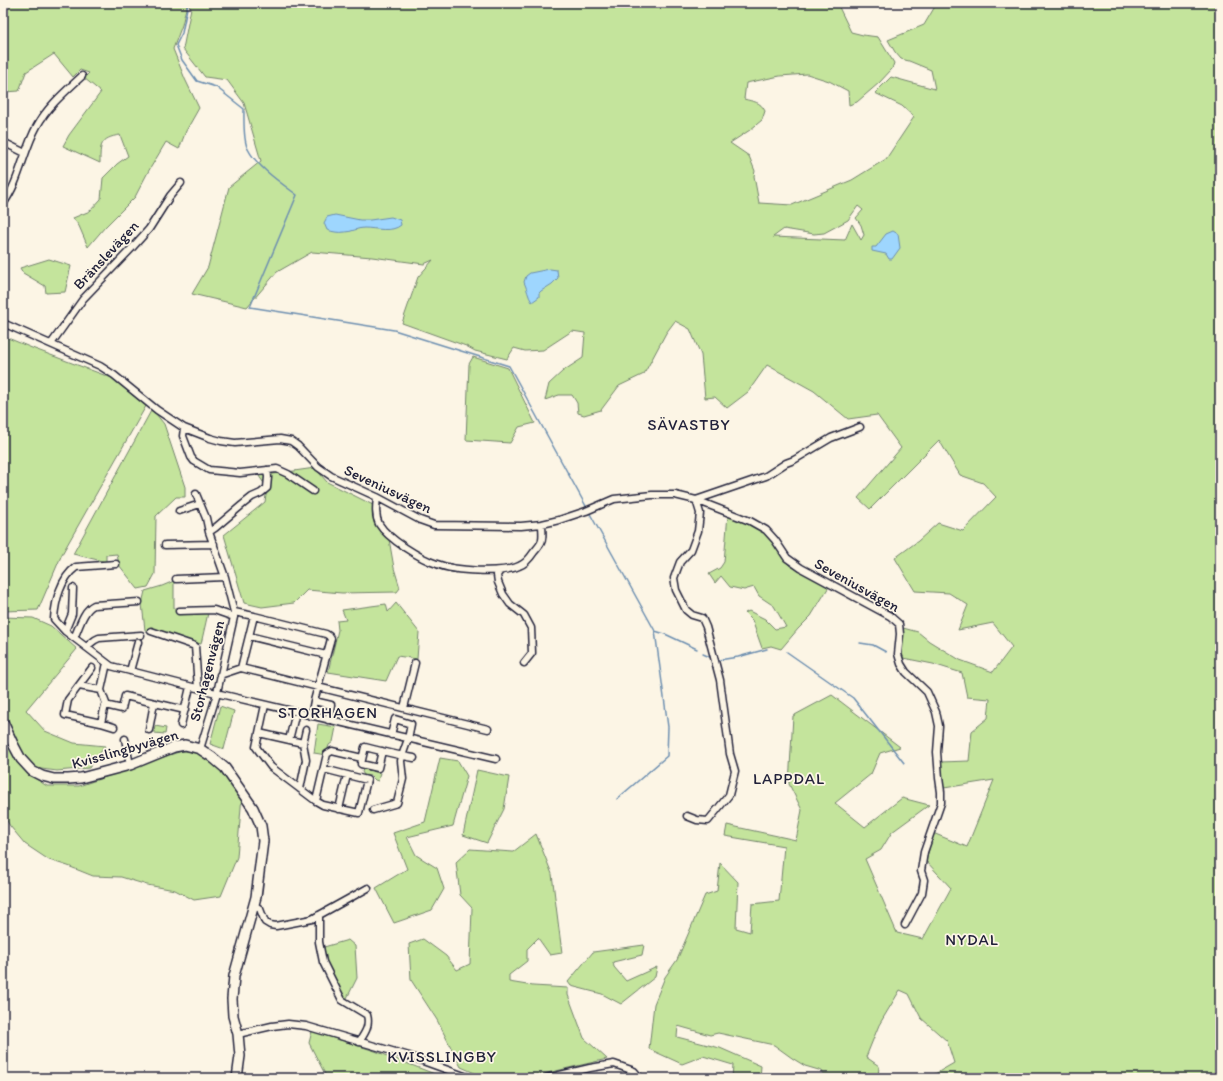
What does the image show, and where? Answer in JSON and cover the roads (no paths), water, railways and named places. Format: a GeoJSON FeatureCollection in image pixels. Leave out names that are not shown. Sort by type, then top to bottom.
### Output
{"type":"FeatureCollection","features":[{"type":"Feature","properties":{"kind":"street"},"geometry":{"type":"LineString","coordinates":[[3,204],[16,180],[25,153],[37,126],[50,106],[82,76]]}},
{"type":"Feature","properties":{"kind":"street"},"geometry":{"type":"LineString","coordinates":[[3,142],[25,153]]}},
{"type":"Feature","properties":{"kind":"street","name":"Bränslevägen"},"geometry":{"type":"LineString","coordinates":[[51,344],[83,299],[149,229],[170,196],[181,183]]}},
{"type":"Feature","properties":{"kind":"street","name":"Seveniusvägen"},"geometry":{"type":"LineString","coordinates":[[3,323],[100,366],[184,428],[210,438],[235,443],[280,439],[290,441],[298,446],[318,467],[331,476],[377,497],[420,520],[434,525],[520,526],[542,524],[586,511],[614,499],[649,495],[675,495],[696,500],[750,521],[766,530],[776,540],[787,558],[801,568],[890,616],[899,624],[900,634],[898,654],[901,664],[906,672],[927,692],[936,712],[939,726],[937,752],[938,778],[942,792],[940,803],[924,852],[921,871],[924,880],[922,892],[905,925]]}},
{"type":"Feature","properties":{"kind":"street"},"geometry":{"type":"LineString","coordinates":[[687,816],[697,820],[708,821],[729,795],[734,771],[730,754],[720,680],[706,627],[702,618],[692,615],[686,610],[676,590],[674,578],[680,562],[691,550],[698,531],[700,513],[696,500],[766,476],[831,438],[860,427]]}},
{"type":"Feature","properties":{"kind":"street"},"geometry":{"type":"LineString","coordinates":[[184,428],[183,436],[191,457],[194,461],[209,470],[240,473],[277,469],[288,474],[313,491]]}},
{"type":"Feature","properties":{"kind":"street"},"geometry":{"type":"LineString","coordinates":[[209,532],[252,497],[261,493],[266,488],[268,477],[267,470]]}},
{"type":"Feature","properties":{"kind":"street","name":"Storhagenvägen"},"geometry":{"type":"LineString","coordinates":[[196,494],[206,518],[209,532],[225,577],[234,615],[216,694],[200,749]]}},
{"type":"Feature","properties":{"kind":"street"},"geometry":{"type":"LineString","coordinates":[[377,497],[376,510],[379,523],[387,534],[407,548],[437,564],[454,569],[500,571],[518,567],[532,555],[542,541],[542,524]]}},
{"type":"Feature","properties":{"kind":"street"},"geometry":{"type":"LineString","coordinates":[[178,511],[200,504]]}},
{"type":"Feature","properties":{"kind":"street"},"geometry":{"type":"LineString","coordinates":[[165,545],[214,544]]}},
{"type":"Feature","properties":{"kind":"street"},"geometry":{"type":"LineString","coordinates":[[116,564],[76,567],[66,579],[52,612],[54,619],[64,631],[112,666],[216,694],[496,759]]}},
{"type":"Feature","properties":{"kind":"street"},"geometry":{"type":"LineString","coordinates":[[500,571],[497,574],[498,582],[503,594],[510,604],[524,615],[531,628],[532,653],[524,663]]}},
{"type":"Feature","properties":{"kind":"street"},"geometry":{"type":"LineString","coordinates":[[176,579],[225,577]]}},
{"type":"Feature","properties":{"kind":"street"},"geometry":{"type":"LineString","coordinates":[[64,631],[72,614],[73,588]]}},
{"type":"Feature","properties":{"kind":"street"},"geometry":{"type":"LineString","coordinates":[[74,638],[86,611],[90,606],[139,602]]}},
{"type":"Feature","properties":{"kind":"street"},"geometry":{"type":"LineString","coordinates":[[179,611],[214,610],[234,615],[254,616],[330,636],[331,639],[311,716]]}},
{"type":"Feature","properties":{"kind":"street"},"geometry":{"type":"LineString","coordinates":[[241,668],[254,616]]}},
{"type":"Feature","properties":{"kind":"street"},"geometry":{"type":"LineString","coordinates":[[151,630],[195,646],[198,688]]}},
{"type":"Feature","properties":{"kind":"street"},"geometry":{"type":"LineString","coordinates":[[86,647],[99,638],[141,635]]}},
{"type":"Feature","properties":{"kind":"street"},"geometry":{"type":"LineString","coordinates":[[249,636],[326,655]]}},
{"type":"Feature","properties":{"kind":"street"},"geometry":{"type":"LineString","coordinates":[[130,671],[138,642]]}},
{"type":"Feature","properties":{"kind":"street"},"geometry":{"type":"LineString","coordinates":[[391,735],[394,721],[401,708],[415,662]]}},
{"type":"Feature","properties":{"kind":"street"},"geometry":{"type":"LineString","coordinates":[[107,706],[101,690],[108,663]]}},
{"type":"Feature","properties":{"kind":"street"},"geometry":{"type":"LineString","coordinates":[[92,668],[68,700],[65,715],[114,727]]}},
{"type":"Feature","properties":{"kind":"street"},"geometry":{"type":"LineString","coordinates":[[220,676],[241,668],[488,729]]}},
{"type":"Feature","properties":{"kind":"street"},"geometry":{"type":"LineString","coordinates":[[79,686],[101,690]]}},
{"type":"Feature","properties":{"kind":"street"},"geometry":{"type":"LineString","coordinates":[[181,725],[190,686]]}},
{"type":"Feature","properties":{"kind":"street"},"geometry":{"type":"LineString","coordinates":[[107,706],[122,709],[125,696],[185,710]]}},
{"type":"Feature","properties":{"kind":"street"},"geometry":{"type":"LineString","coordinates":[[314,701],[331,705],[328,720]]}},
{"type":"Feature","properties":{"kind":"street"},"geometry":{"type":"LineString","coordinates":[[149,730],[154,703]]}},
{"type":"Feature","properties":{"kind":"street"},"geometry":{"type":"LineString","coordinates":[[101,724],[105,705],[107,706]]}},
{"type":"Feature","properties":{"kind":"street"},"geometry":{"type":"LineString","coordinates":[[265,705],[256,747],[271,767],[323,805],[359,813],[367,780],[324,769]]}},
{"type":"Feature","properties":{"kind":"street"},"geometry":{"type":"LineString","coordinates":[[373,810],[397,803],[403,779],[401,761],[415,711]]}},
{"type":"Feature","properties":{"kind":"street"},"geometry":{"type":"LineString","coordinates":[[289,740],[296,712]]}},
{"type":"Feature","properties":{"kind":"street"},"geometry":{"type":"LineString","coordinates":[[394,721],[411,724]]}},
{"type":"Feature","properties":{"kind":"street","name":"Kvisslingbyvägen"},"geometry":{"type":"LineString","coordinates":[[3,722],[21,759],[32,771],[42,776],[54,779],[75,779],[130,765],[174,747],[185,745],[200,749],[225,768],[254,808],[261,826],[263,841],[254,905],[234,976],[232,1000],[233,1016],[238,1034],[240,1056],[237,1078]]}},
{"type":"Feature","properties":{"kind":"street"},"geometry":{"type":"LineString","coordinates":[[300,789],[306,760],[303,743],[306,730]]}},
{"type":"Feature","properties":{"kind":"street"},"geometry":{"type":"LineString","coordinates":[[258,733],[303,743]]}},
{"type":"Feature","properties":{"kind":"street"},"geometry":{"type":"LineString","coordinates":[[125,739],[130,765]]}},
{"type":"Feature","properties":{"kind":"street"},"geometry":{"type":"LineString","coordinates":[[358,777],[365,747],[414,758]]}},
{"type":"Feature","properties":{"kind":"street"},"geometry":{"type":"LineString","coordinates":[[316,801],[327,754],[332,751],[378,768],[382,751]]}},
{"type":"Feature","properties":{"kind":"street"},"geometry":{"type":"LineString","coordinates":[[339,808],[347,775]]}},
{"type":"Feature","properties":{"kind":"street"},"geometry":{"type":"LineString","coordinates":[[254,905],[260,909],[265,922],[276,926],[312,919],[368,888]]}},
{"type":"Feature","properties":{"kind":"street"},"geometry":{"type":"LineString","coordinates":[[319,915],[319,942],[323,962],[342,1000],[368,1015],[369,1020],[367,1030],[359,1042]]}},
{"type":"Feature","properties":{"kind":"street"},"geometry":{"type":"LineString","coordinates":[[238,1034],[288,1024],[306,1026],[409,1056],[470,1078]]}},
{"type":"Feature","properties":{"kind":"street"},"geometry":{"type":"LineString","coordinates":[[547,1078],[614,1064],[634,1071],[640,1078]]}},
{"type":"Feature","properties":{"kind":"water"},"geometry":{"type":"Polygon","coordinates":[[[335,215],[360,220],[391,217],[400,220],[401,225],[393,229],[383,230],[364,228],[348,232],[334,232],[327,230],[324,223],[327,217],[335,215]]]}},
{"type":"Feature","properties":{"kind":"water"},"geometry":{"type":"Polygon","coordinates":[[[893,231],[898,234],[900,248],[892,259],[889,259],[886,254],[872,251],[872,247],[876,247],[886,234],[893,231]]]}},
{"type":"Feature","properties":{"kind":"water"},"geometry":{"type":"Polygon","coordinates":[[[550,269],[557,270],[558,278],[541,291],[539,293],[539,297],[532,302],[529,298],[524,282],[526,276],[530,273],[550,269]]]}},
{"type":"Feature","properties":{"kind":"waterway"},"geometry":{"type":"LineString","coordinates":[[188,3],[182,33],[176,45],[182,60],[197,81],[216,87],[244,109],[245,141],[252,156],[270,174],[297,195],[250,307],[394,330],[509,366],[587,508]]}},
{"type":"Feature","properties":{"kind":"waterway"},"geometry":{"type":"LineString","coordinates":[[589,512],[655,631],[668,727],[667,756],[617,799]]}},
{"type":"Feature","properties":{"kind":"waterway"},"geometry":{"type":"LineString","coordinates":[[655,631],[697,649]]}},
{"type":"Feature","properties":{"kind":"waterway"},"geometry":{"type":"LineString","coordinates":[[860,643],[873,645],[886,652]]}},
{"type":"Feature","properties":{"kind":"waterway"},"geometry":{"type":"LineString","coordinates":[[719,660],[738,657],[767,649]]}},
{"type":"Feature","properties":{"kind":"waterway"},"geometry":{"type":"LineString","coordinates":[[787,652],[853,698],[904,763]]}},
{"type":"Feature","properties":{"kind":"waterway"},"geometry":{"type":"LineString","coordinates":[[703,654],[712,658]]}},
{"type":"Feature","properties":{"kind":"district","name":"SÄVASTBY"},"geometry":{"type":"Point","coordinates":[689,424]}},
{"type":"Feature","properties":{"kind":"district","name":"STORHAGEN"},"geometry":{"type":"Point","coordinates":[328,712]}},
{"type":"Feature","properties":{"kind":"district","name":"LAPPDAL"},"geometry":{"type":"Point","coordinates":[789,778]}},
{"type":"Feature","properties":{"kind":"district","name":"NYDAL"},"geometry":{"type":"Point","coordinates":[972,939]}},
{"type":"Feature","properties":{"kind":"district","name":"KVISSLINGBY"},"geometry":{"type":"Point","coordinates":[442,1056]}}]}
